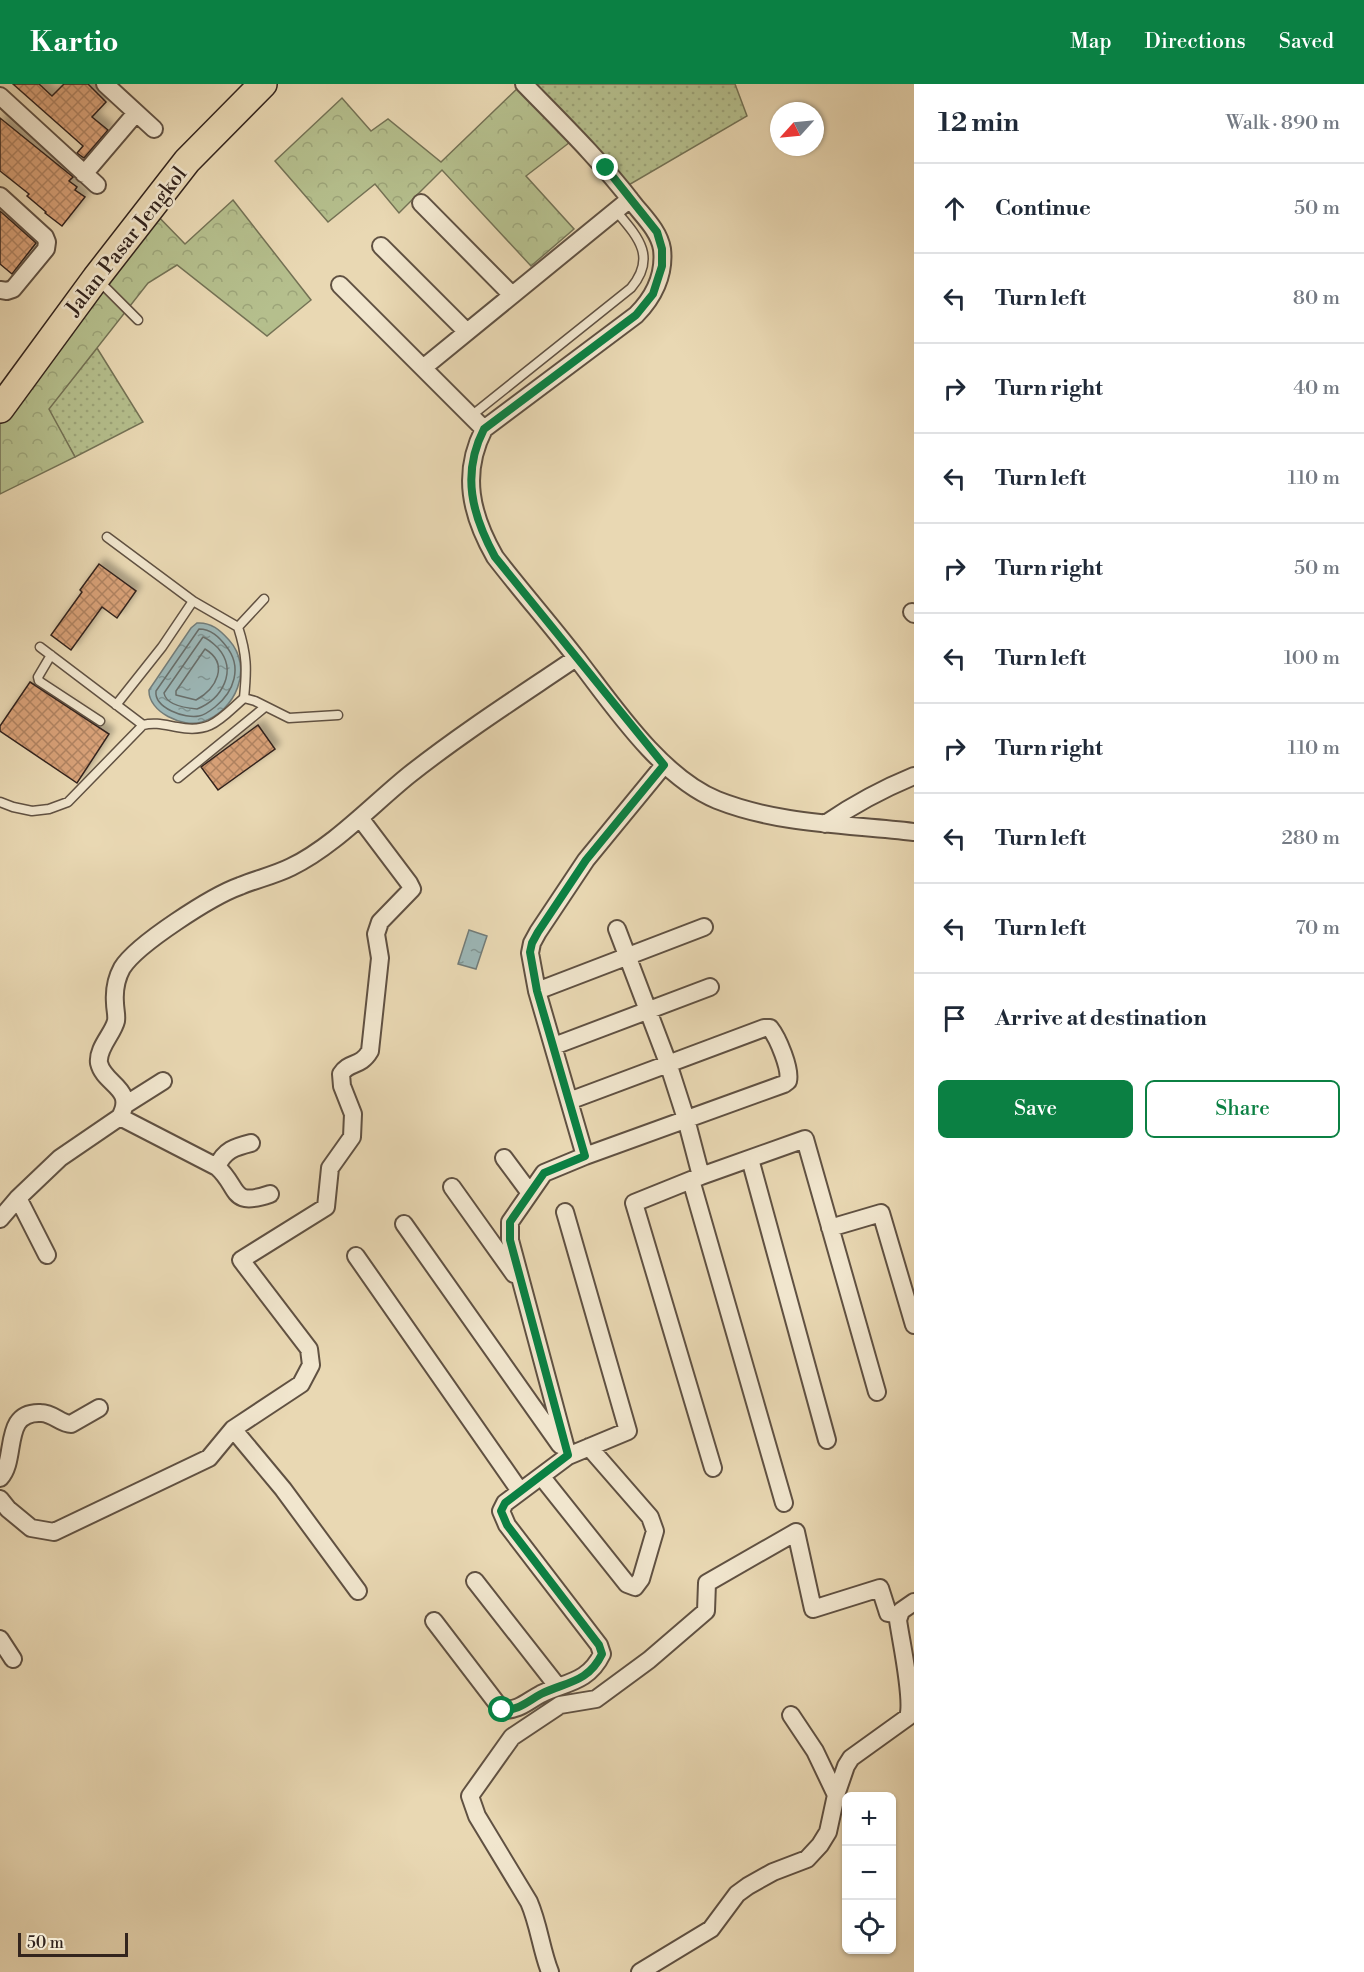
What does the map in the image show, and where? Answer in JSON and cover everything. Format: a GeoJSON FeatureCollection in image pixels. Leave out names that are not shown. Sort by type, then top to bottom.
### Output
{"type":"FeatureCollection","features":[{"type":"Feature","properties":{"kind":"main road","name":"Jalan Pasar Jengkol"},"geometry":{"type":"LineString","coordinates":[[0,409],[96,278],[187,161],[250,88]]}},
{"type":"Feature","properties":{"kind":"street"},"geometry":{"type":"LineString","coordinates":[[105,84],[154,129]]}},
{"type":"Feature","properties":{"kind":"street"},"geometry":{"type":"LineString","coordinates":[[524,84],[606,168],[657,232],[662,249],[662,266],[653,294],[636,315],[484,429],[475,451],[471,478],[472,499],[482,533],[495,557],[576,658],[664,765],[690,786],[717,800],[798,821],[914,832]]}},
{"type":"Feature","properties":{"kind":"street"},"geometry":{"type":"LineString","coordinates":[[0,96],[98,185]]}},
{"type":"Feature","properties":{"kind":"street"},"geometry":{"type":"LineString","coordinates":[[84,174],[136,113]]}},
{"type":"Feature","properties":{"kind":"street"},"geometry":{"type":"LineString","coordinates":[[0,196],[45,237],[47,242],[46,249],[13,289],[0,290]]}},
{"type":"Feature","properties":{"kind":"street"},"geometry":{"type":"LineString","coordinates":[[423,368],[630,199]]}},
{"type":"Feature","properties":{"kind":"street"},"geometry":{"type":"LineString","coordinates":[[421,203],[512,295]]}},
{"type":"Feature","properties":{"kind":"street"},"geometry":{"type":"LineString","coordinates":[[381,246],[467,332]]}},
{"type":"Feature","properties":{"kind":"street"},"geometry":{"type":"LineString","coordinates":[[340,285],[484,429]]}},
{"type":"Feature","properties":{"kind":"street"},"geometry":{"type":"LineString","coordinates":[[123,1111],[124,1097],[99,1062],[101,1051],[117,1020],[115,1003],[117,978],[123,966],[135,952],[194,911],[239,886],[303,861],[360,818],[410,775],[576,658]]}},
{"type":"Feature","properties":{"kind":"street"},"geometry":{"type":"LineString","coordinates":[[585,1156],[537,991],[530,952],[538,932],[586,860],[664,765]]}},
{"type":"Feature","properties":{"kind":"street"},"geometry":{"type":"LineString","coordinates":[[825,824],[855,804],[914,776]]}},
{"type":"Feature","properties":{"kind":"street"},"geometry":{"type":"LineString","coordinates":[[0,1499],[8,1509],[31,1528],[54,1533],[209,1458],[233,1429],[301,1384],[311,1365],[309,1349],[242,1260],[326,1207],[330,1168],[352,1137],[353,1114],[342,1086],[341,1074],[346,1068],[362,1061],[370,1051],[380,958],[376,928],[412,889],[360,818]]}},
{"type":"Feature","properties":{"kind":"street"},"geometry":{"type":"LineString","coordinates":[[537,991],[704,927]]}},
{"type":"Feature","properties":{"kind":"street"},"geometry":{"type":"LineString","coordinates":[[617,928],[668,1063],[686,1119],[696,1178],[784,1503]]}},
{"type":"Feature","properties":{"kind":"street"},"geometry":{"type":"LineString","coordinates":[[554,1046],[710,987]]}},
{"type":"Feature","properties":{"kind":"street"},"geometry":{"type":"LineString","coordinates":[[568,1455],[510,1240],[510,1222],[544,1173],[784,1084],[788,1081],[789,1072],[775,1036],[770,1029],[764,1028],[569,1101]]}},
{"type":"Feature","properties":{"kind":"street"},"geometry":{"type":"LineString","coordinates":[[0,1219],[18,1198],[60,1158],[163,1081]]}},
{"type":"Feature","properties":{"kind":"street"},"geometry":{"type":"LineString","coordinates":[[123,1111],[217,1167],[224,1173],[233,1190],[243,1197],[254,1200],[270,1194]]}},
{"type":"Feature","properties":{"kind":"street"},"geometry":{"type":"LineString","coordinates":[[713,1468],[634,1203],[805,1139],[877,1392]]}},
{"type":"Feature","properties":{"kind":"street"},"geometry":{"type":"LineString","coordinates":[[217,1167],[226,1153],[235,1147],[251,1143]]}},
{"type":"Feature","properties":{"kind":"street"},"geometry":{"type":"LineString","coordinates":[[504,1158],[530,1193]]}},
{"type":"Feature","properties":{"kind":"street"},"geometry":{"type":"LineString","coordinates":[[750,1159],[827,1440]]}},
{"type":"Feature","properties":{"kind":"street"},"geometry":{"type":"LineString","coordinates":[[452,1187],[522,1284]]}},
{"type":"Feature","properties":{"kind":"street"},"geometry":{"type":"LineString","coordinates":[[18,1198],[47,1255]]}},
{"type":"Feature","properties":{"kind":"street"},"geometry":{"type":"LineString","coordinates":[[435,1621],[502,1710],[515,1710],[542,1694],[570,1684],[596,1665],[602,1654],[599,1645],[507,1525],[501,1511],[505,1503],[568,1455],[628,1431],[566,1212]]}},
{"type":"Feature","properties":{"kind":"street"},"geometry":{"type":"LineString","coordinates":[[830,1228],[881,1213],[914,1325]]}},
{"type":"Feature","properties":{"kind":"street"},"geometry":{"type":"LineString","coordinates":[[404,1224],[568,1455]]}},
{"type":"Feature","properties":{"kind":"street"},"geometry":{"type":"LineString","coordinates":[[356,1256],[520,1491]]}},
{"type":"Feature","properties":{"kind":"street"},"geometry":{"type":"LineString","coordinates":[[0,1478],[8,1462],[12,1433],[23,1418],[42,1413],[72,1424],[99,1408]]}},
{"type":"Feature","properties":{"kind":"street"},"geometry":{"type":"LineString","coordinates":[[233,1429],[283,1489],[358,1591]]}},
{"type":"Feature","properties":{"kind":"street"},"geometry":{"type":"LineString","coordinates":[[541,1476],[627,1584],[635,1587],[641,1579],[655,1531],[650,1517],[589,1447]]}},
{"type":"Feature","properties":{"kind":"street"},"geometry":{"type":"LineString","coordinates":[[550,1972],[536,1917],[477,1816],[470,1796],[512,1737],[560,1705],[596,1699],[649,1660],[706,1611],[707,1583],[796,1532],[813,1609],[880,1588],[888,1613],[899,1615]]}},
{"type":"Feature","properties":{"kind":"street"},"geometry":{"type":"LineString","coordinates":[[475,1581],[558,1687]]}},
{"type":"Feature","properties":{"kind":"street"},"geometry":{"type":"LineString","coordinates":[[640,1972],[711,1929],[736,1894],[747,1886],[773,1872],[807,1859],[820,1845],[828,1832],[836,1795],[851,1758],[908,1717],[910,1710],[899,1615],[914,1602]]}},
{"type":"Feature","properties":{"kind":"street"},"geometry":{"type":"LineString","coordinates":[[0,1639],[13,1659]]}},
{"type":"Feature","properties":{"kind":"street"},"geometry":{"type":"LineString","coordinates":[[791,1715],[815,1751],[836,1795]]}},
{"type":"Feature","properties":{"kind":"lane"},"geometry":{"type":"LineString","coordinates":[[471,416],[631,288],[642,275],[644,255],[638,237],[616,211]]}},
{"type":"Feature","properties":{"kind":"lane"},"geometry":{"type":"LineString","coordinates":[[96,278],[138,320]]}},
{"type":"Feature","properties":{"kind":"lane"},"geometry":{"type":"LineString","coordinates":[[0,802],[32,811],[49,809],[68,802],[143,725],[152,723],[190,730],[205,728],[244,698],[247,667],[245,648],[238,627],[193,601],[107,537]]}},
{"type":"Feature","properties":{"kind":"lane"},"geometry":{"type":"LineString","coordinates":[[238,627],[264,599]]}},
{"type":"Feature","properties":{"kind":"lane"},"geometry":{"type":"LineString","coordinates":[[116,705],[162,647],[193,601]]}},
{"type":"Feature","properties":{"kind":"lane"},"geometry":{"type":"LineString","coordinates":[[40,647],[143,725]]}},
{"type":"Feature","properties":{"kind":"lane"},"geometry":{"type":"LineString","coordinates":[[51,655],[38,677],[39,681],[100,721]]}},
{"type":"Feature","properties":{"kind":"lane"},"geometry":{"type":"LineString","coordinates":[[244,698],[289,718],[338,715]]}},
{"type":"Feature","properties":{"kind":"lane"},"geometry":{"type":"LineString","coordinates":[[178,778],[265,707]]}},
{"type":"Feature","properties":{"kind":"green space"},"geometry":{"type":"Polygon","coordinates":[[[522,84],[574,139],[526,176],[574,229],[531,266],[442,170],[399,213],[375,184],[328,222],[275,161],[342,98],[371,131],[388,119],[441,162],[522,84]]]}},
{"type":"Feature","properties":{"kind":"green space"},"geometry":{"type":"Polygon","coordinates":[[[526,84],[735,84],[747,116],[615,193],[526,84]]]}},
{"type":"Feature","properties":{"kind":"green space"},"geometry":{"type":"Polygon","coordinates":[[[233,200],[311,300],[267,336],[177,265],[148,283],[49,409],[75,457],[0,494],[0,409],[149,207],[185,244],[233,200]]]}},
{"type":"Feature","properties":{"kind":"green space"},"geometry":{"type":"Polygon","coordinates":[[[97,348],[143,422],[75,457],[48,409],[97,348]]]}},
{"type":"Feature","properties":{"kind":"water"},"geometry":{"type":"Polygon","coordinates":[[[197,623],[215,627],[229,640],[240,663],[240,675],[238,687],[224,708],[202,722],[186,723],[160,711],[150,698],[149,690],[191,628],[197,623]]]}},
{"type":"Feature","properties":{"kind":"water"},"geometry":{"type":"Polygon","coordinates":[[[469,930],[487,936],[476,969],[458,964],[469,930]]]}},
{"type":"Feature","properties":{"kind":"building"},"geometry":{"type":"Polygon","coordinates":[[[13,84],[39,84],[52,96],[64,84],[88,84],[106,102],[92,117],[108,130],[84,158],[77,153],[83,146],[13,84]]]}},
{"type":"Feature","properties":{"kind":"building"},"geometry":{"type":"Polygon","coordinates":[[[0,118],[73,177],[69,181],[77,187],[75,190],[85,197],[62,226],[27,196],[29,194],[0,171],[0,118]]]}},
{"type":"Feature","properties":{"kind":"building"},"geometry":{"type":"Polygon","coordinates":[[[0,211],[36,243],[12,274],[0,264],[0,211]]]}},
{"type":"Feature","properties":{"kind":"building"},"geometry":{"type":"Polygon","coordinates":[[[99,564],[136,591],[117,618],[102,607],[71,650],[51,635],[99,564]]]}},
{"type":"Feature","properties":{"kind":"building"},"geometry":{"type":"Polygon","coordinates":[[[30,682],[109,734],[77,783],[0,731],[0,726],[30,682]]]}},
{"type":"Feature","properties":{"kind":"building"},"geometry":{"type":"Polygon","coordinates":[[[258,725],[275,749],[218,790],[201,767],[258,725]]]}},
{"type":"Feature","properties":{"kind":"route"},"geometry":{"type":"LineString","coordinates":[[502,1710],[515,1710],[542,1694],[570,1684],[596,1665],[602,1654],[599,1645],[507,1525],[501,1511],[505,1503],[568,1455],[510,1240],[510,1222],[544,1173],[585,1156],[537,991],[530,952],[538,932],[586,860],[664,765],[495,557],[482,533],[472,499],[471,478],[475,451],[484,429],[636,315],[653,294],[662,266],[662,249],[657,232],[606,168]]}}]}
